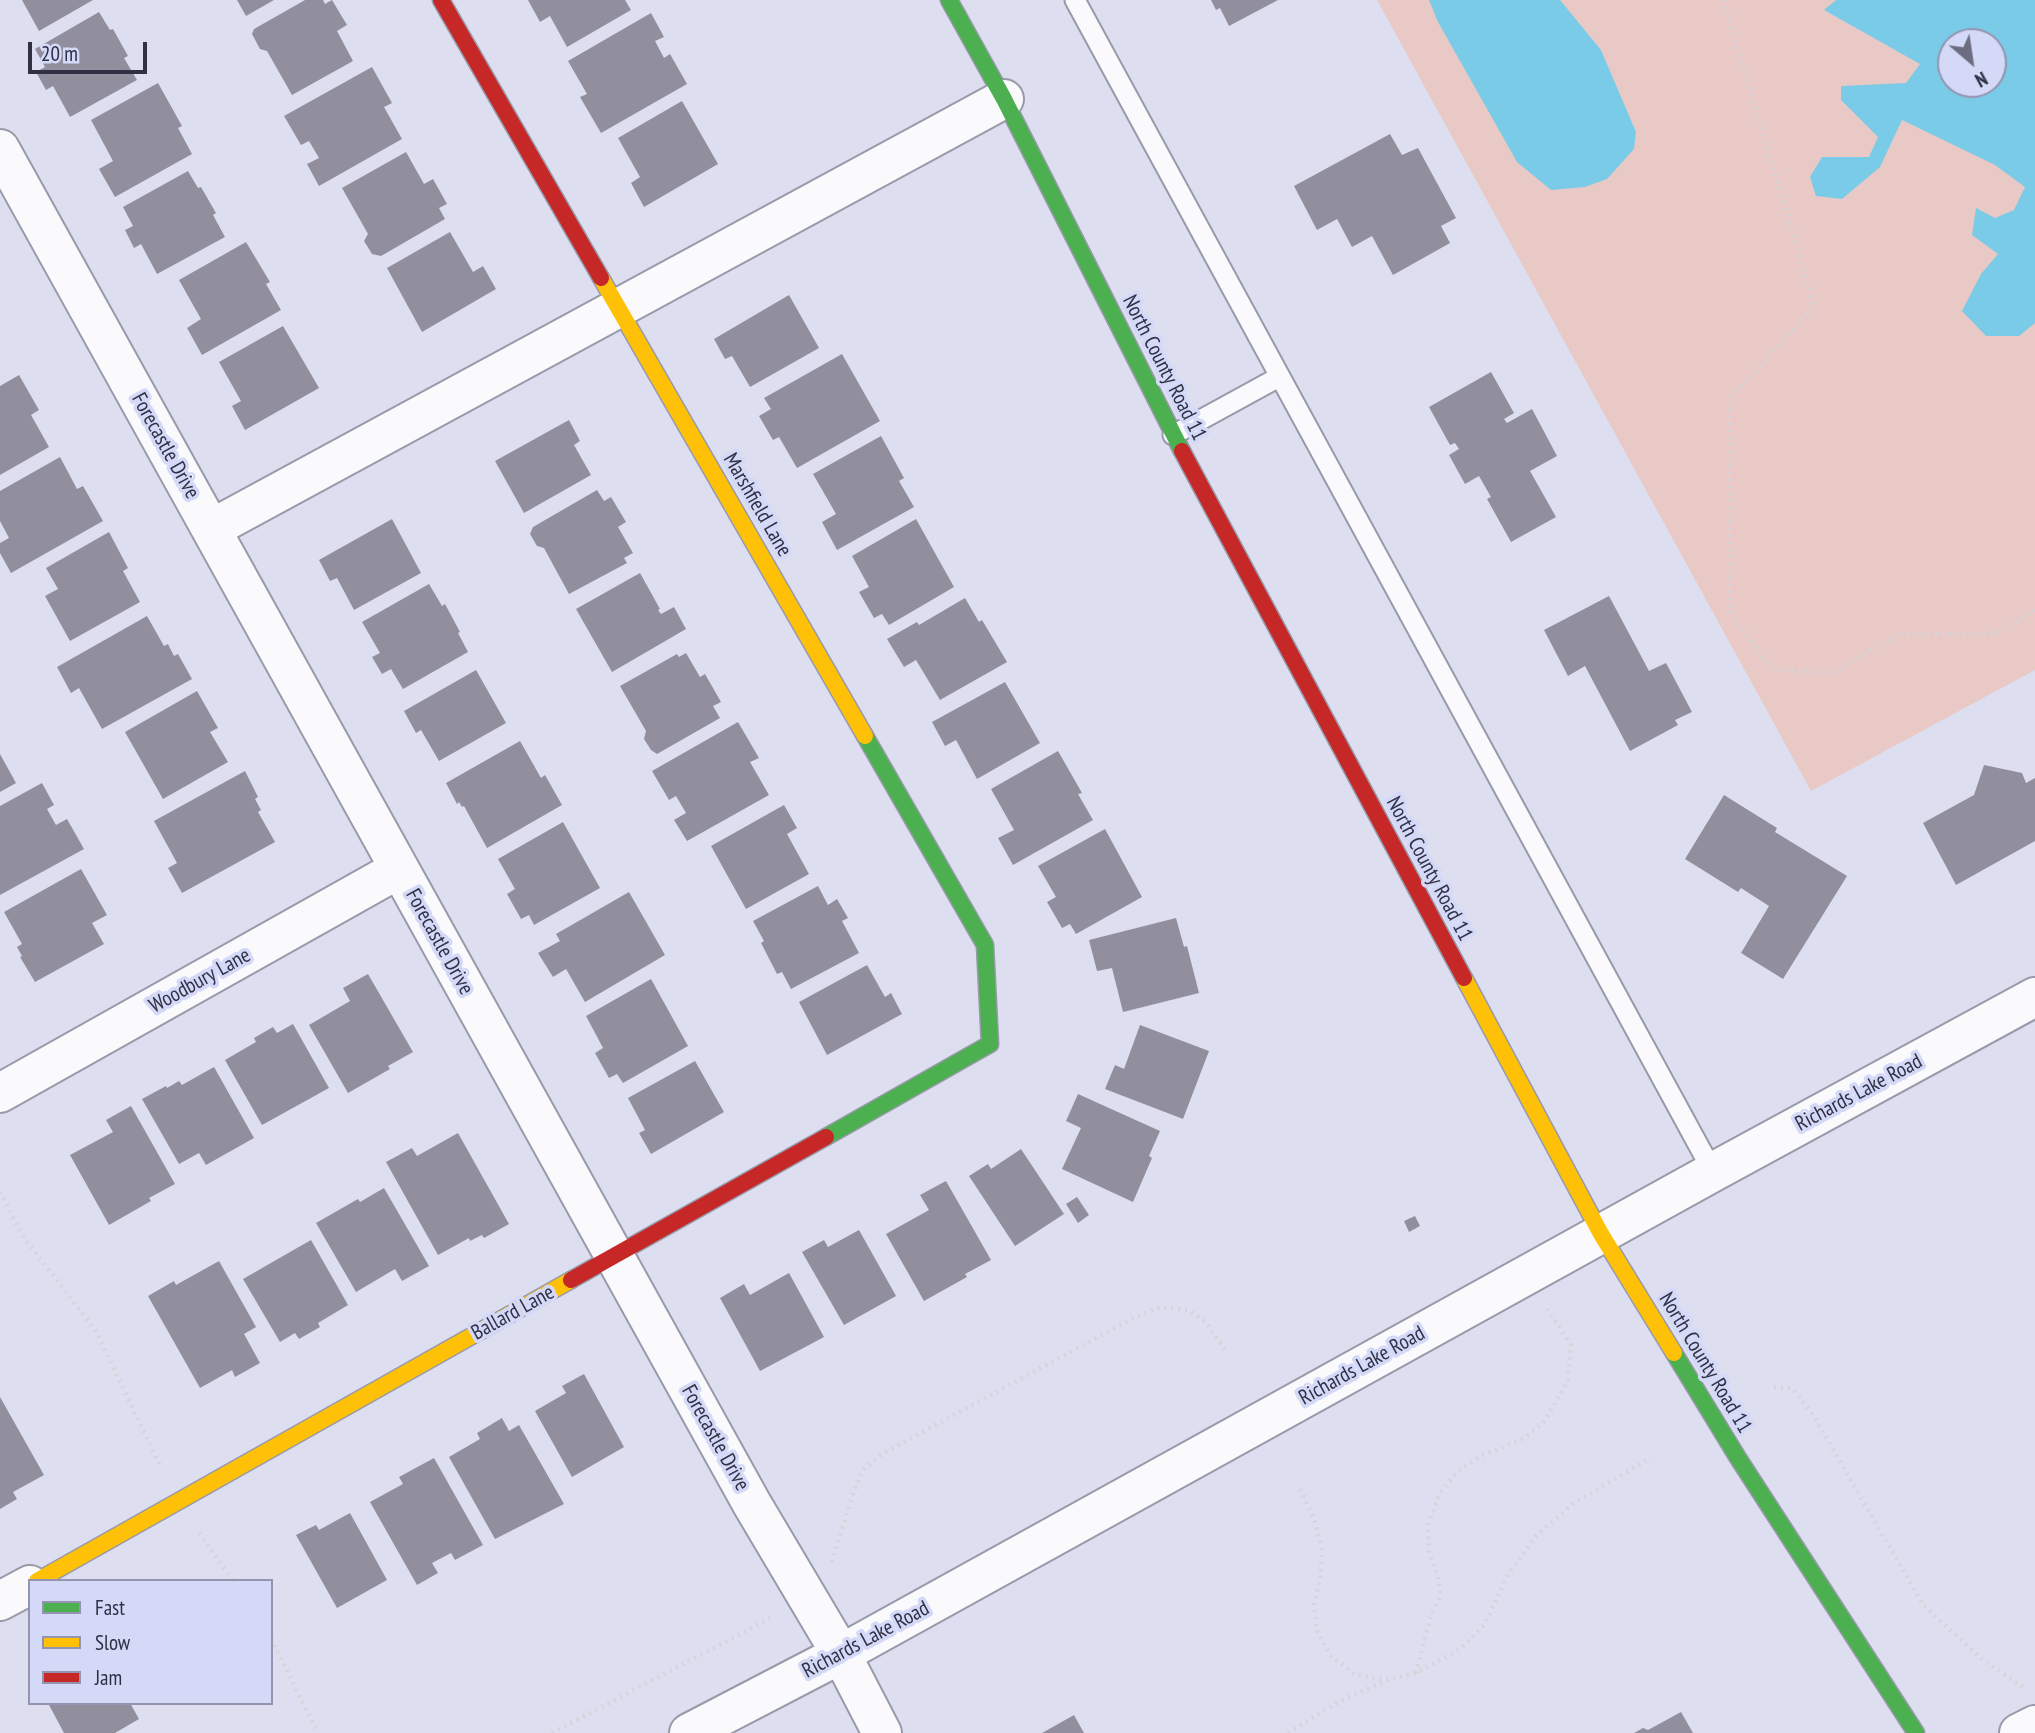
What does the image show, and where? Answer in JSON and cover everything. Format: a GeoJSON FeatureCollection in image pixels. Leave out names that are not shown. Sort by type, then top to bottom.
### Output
{"type":"FeatureCollection","features":[{"type":"Feature","properties":{"kind":"street","name":"Marshfield Lane"},"geometry":{"type":"LineString","coordinates":[[441,0],[985,944],[990,1044]]}},
{"type":"Feature","properties":{"kind":"street","name":"North County Road 11"},"geometry":{"type":"LineString","coordinates":[[949,0],[1004,99],[1173,435],[1601,1234],[1738,1458],[1916,1733]]}},
{"type":"Feature","properties":{"kind":"street"},"geometry":{"type":"LineString","coordinates":[[211,529],[1004,99]]}},
{"type":"Feature","properties":{"kind":"street","name":"Forecastle Drive"},"geometry":{"type":"LineString","coordinates":[[0,149],[752,1504],[841,1654],[882,1733]]}},
{"type":"Feature","properties":{"kind":"street","name":"Woodbury Lane"},"geometry":{"type":"LineString","coordinates":[[0,1093],[399,869]]}},
{"type":"Feature","properties":{"kind":"street","name":"Richards Lake Road"},"geometry":{"type":"LineString","coordinates":[[689,1733],[841,1654],[2035,997]]}},
{"type":"Feature","properties":{"kind":"street","name":"Ballard Lane"},"geometry":{"type":"LineString","coordinates":[[41,1579],[990,1044]]}},
{"type":"Feature","properties":{"kind":"street"},"geometry":{"type":"LineString","coordinates":[[0,1601],[28,1586]]}},
{"type":"Feature","properties":{"kind":"street"},"geometry":{"type":"LineString","coordinates":[[2019,1733],[2035,1725]]}},
{"type":"Feature","properties":{"kind":"lane"},"geometry":{"type":"LineString","coordinates":[[1075,0],[1713,1172]]}},
{"type":"Feature","properties":{"kind":"lane"},"geometry":{"type":"LineString","coordinates":[[1173,435],[1279,377]]}},
{"type":"Feature","properties":{"kind":"path"},"geometry":{"type":"LineString","coordinates":[[1723,0],[1814,307],[1729,400],[1730,612],[1771,669],[1831,673],[1900,635],[1995,634],[2035,610]]}},
{"type":"Feature","properties":{"kind":"path"},"geometry":{"type":"LineString","coordinates":[[0,1192],[24,1238],[96,1331],[177,1502],[232,1579]]}},
{"type":"Feature","properties":{"kind":"path"},"geometry":{"type":"LineString","coordinates":[[1416,1673],[1431,1615],[1440,1597],[1438,1578],[1429,1552],[1428,1525],[1440,1493],[1457,1472],[1483,1455],[1523,1439],[1545,1421],[1568,1380],[1571,1345],[1525,1276]]}},
{"type":"Feature","properties":{"kind":"path"},"geometry":{"type":"LineString","coordinates":[[552,1733],[808,1598],[827,1580],[862,1471],[882,1454],[1135,1317],[1161,1307],[1188,1310],[1206,1322],[1227,1353]]}},
{"type":"Feature","properties":{"kind":"path"},"geometry":{"type":"LineString","coordinates":[[1773,1387],[1793,1389],[1813,1415],[1924,1606],[1983,1660],[2025,1688]]}},
{"type":"Feature","properties":{"kind":"path"},"geometry":{"type":"LineString","coordinates":[[1288,1733],[1338,1702],[1387,1680],[1416,1673],[1460,1649],[1484,1625],[1508,1575],[1536,1536],[1574,1503],[1651,1458]]}},
{"type":"Feature","properties":{"kind":"path"},"geometry":{"type":"LineString","coordinates":[[1300,1489],[1314,1518],[1322,1549],[1320,1580],[1314,1603],[1317,1631],[1330,1654],[1354,1674],[1387,1680]]}},
{"type":"Feature","properties":{"kind":"path"},"geometry":{"type":"LineString","coordinates":[[273,1643],[318,1733]]}},
{"type":"Feature","properties":{"kind":"shaded area"},"geometry":{"type":"Polygon","coordinates":[[[1377,0],[2035,0],[2035,670],[1811,791],[1377,0]]]}},
{"type":"Feature","properties":{"kind":"water"},"geometry":{"type":"Polygon","coordinates":[[[1429,0],[1560,0],[1601,50],[1636,132],[1634,149],[1607,179],[1585,187],[1551,190],[1517,162],[1438,22],[1429,0]]]}},
{"type":"Feature","properties":{"kind":"water"},"geometry":{"type":"Polygon","coordinates":[[[1836,0],[2035,0],[2035,323],[2019,336],[1986,336],[1962,311],[1981,274],[1998,254],[1972,235],[1976,208],[1995,218],[2014,210],[2025,187],[1995,165],[1902,120],[1880,167],[1842,199],[1816,196],[1810,177],[1822,157],[1869,157],[1878,137],[1841,100],[1841,86],[1906,83],[1920,64],[1824,10],[1836,0]]]}},
{"type":"Feature","properties":{"kind":"building"},"geometry":{"type":"Polygon","coordinates":[[[22,0],[93,0],[39,31],[22,0]]]}},
{"type":"Feature","properties":{"kind":"building"},"geometry":{"type":"Polygon","coordinates":[[[237,0],[274,0],[246,16],[237,0]]]}},
{"type":"Feature","properties":{"kind":"building"},"geometry":{"type":"Polygon","coordinates":[[[305,0],[323,0],[325,4],[332,0],[347,25],[337,31],[353,61],[292,95],[267,51],[260,49],[252,34],[254,29],[305,0]]]}},
{"type":"Feature","properties":{"kind":"building"},"geometry":{"type":"Polygon","coordinates":[[[528,0],[625,0],[631,10],[567,47],[550,16],[540,22],[528,0]]]}},
{"type":"Feature","properties":{"kind":"building"},"geometry":{"type":"Polygon","coordinates":[[[1211,0],[1278,0],[1229,26],[1220,8],[1216,10],[1211,0]]]}},
{"type":"Feature","properties":{"kind":"building"},"geometry":{"type":"Polygon","coordinates":[[[99,12],[110,30],[113,29],[128,56],[124,58],[137,80],[70,117],[53,86],[46,90],[36,72],[45,67],[35,49],[99,12]]]}},
{"type":"Feature","properties":{"kind":"building"},"geometry":{"type":"Polygon","coordinates":[[[651,13],[664,37],[655,41],[664,58],[670,54],[687,84],[601,133],[580,97],[587,94],[568,61],[651,13]]]}},
{"type":"Feature","properties":{"kind":"building"},"geometry":{"type":"Polygon","coordinates":[[[372,67],[392,103],[384,107],[402,139],[319,186],[307,164],[319,158],[309,141],[301,145],[284,116],[372,67]]]}},
{"type":"Feature","properties":{"kind":"building"},"geometry":{"type":"Polygon","coordinates":[[[158,83],[182,126],[178,128],[192,154],[115,197],[99,169],[113,161],[91,120],[158,83]]]}},
{"type":"Feature","properties":{"kind":"building"},"geometry":{"type":"Polygon","coordinates":[[[682,101],[718,164],[644,207],[631,183],[640,177],[618,138],[682,101]]]}},
{"type":"Feature","properties":{"kind":"building"},"geometry":{"type":"Polygon","coordinates":[[[1390,134],[1402,155],[1418,148],[1456,218],[1441,226],[1450,243],[1393,275],[1372,236],[1352,247],[1337,219],[1317,230],[1294,186],[1390,134]]]}},
{"type":"Feature","properties":{"kind":"building"},"geometry":{"type":"Polygon","coordinates":[[[406,152],[424,184],[433,179],[447,204],[439,208],[445,219],[381,256],[372,254],[364,241],[368,234],[342,188],[406,152]]]}},
{"type":"Feature","properties":{"kind":"building"},"geometry":{"type":"Polygon","coordinates":[[[188,171],[216,213],[213,215],[225,237],[157,274],[141,244],[134,248],[125,230],[133,226],[123,207],[188,171]]]}},
{"type":"Feature","properties":{"kind":"building"},"geometry":{"type":"Polygon","coordinates":[[[450,232],[473,272],[483,266],[496,289],[422,332],[387,268],[450,232]]]}},
{"type":"Feature","properties":{"kind":"building"},"geometry":{"type":"Polygon","coordinates":[[[246,242],[270,282],[266,284],[281,310],[202,355],[187,328],[201,319],[179,280],[246,242]]]}},
{"type":"Feature","properties":{"kind":"building"},"geometry":{"type":"Polygon","coordinates":[[[789,295],[819,348],[750,387],[732,356],[725,359],[714,339],[789,295]]]}},
{"type":"Feature","properties":{"kind":"building"},"geometry":{"type":"Polygon","coordinates":[[[283,326],[319,388],[245,430],[232,406],[241,401],[219,362],[283,326]]]}},
{"type":"Feature","properties":{"kind":"building"},"geometry":{"type":"Polygon","coordinates":[[[842,354],[880,421],[797,468],[779,437],[773,440],[759,416],[771,409],[764,398],[842,354]]]}},
{"type":"Feature","properties":{"kind":"building"},"geometry":{"type":"Polygon","coordinates":[[[1491,372],[1514,413],[1504,419],[1507,423],[1532,409],[1557,456],[1530,471],[1556,517],[1511,542],[1487,499],[1491,497],[1479,476],[1465,484],[1449,455],[1459,449],[1455,443],[1450,445],[1429,407],[1491,372]]]}},
{"type":"Feature","properties":{"kind":"building"},"geometry":{"type":"Polygon","coordinates":[[[19,375],[39,410],[31,415],[49,447],[0,475],[0,386],[19,375]]]}},
{"type":"Feature","properties":{"kind":"building"},"geometry":{"type":"Polygon","coordinates":[[[569,420],[580,441],[574,445],[591,475],[524,513],[495,461],[569,420]]]}},
{"type":"Feature","properties":{"kind":"building"},"geometry":{"type":"Polygon","coordinates":[[[881,436],[904,478],[899,481],[914,507],[837,550],[822,522],[836,514],[813,474],[881,436]]]}},
{"type":"Feature","properties":{"kind":"building"},"geometry":{"type":"Polygon","coordinates":[[[60,457],[77,489],[83,486],[103,521],[11,573],[0,553],[0,543],[9,538],[0,521],[0,491],[60,457]]]}},
{"type":"Feature","properties":{"kind":"building"},"geometry":{"type":"Polygon","coordinates":[[[597,490],[604,501],[611,497],[626,522],[618,527],[633,553],[624,558],[627,563],[569,594],[544,548],[537,546],[530,534],[533,527],[597,490]]]}},
{"type":"Feature","properties":{"kind":"building"},"geometry":{"type":"Polygon","coordinates":[[[392,519],[421,573],[354,610],[337,578],[330,581],[319,560],[392,519]]]}},
{"type":"Feature","properties":{"kind":"building"},"geometry":{"type":"Polygon","coordinates":[[[916,519],[954,587],[889,625],[882,614],[874,618],[859,592],[869,587],[852,556],[916,519]]]}},
{"type":"Feature","properties":{"kind":"building"},"geometry":{"type":"Polygon","coordinates":[[[109,532],[128,568],[123,571],[140,602],[70,641],[45,596],[58,589],[46,568],[109,532]]]}},
{"type":"Feature","properties":{"kind":"building"},"geometry":{"type":"Polygon","coordinates":[[[640,573],[661,614],[674,607],[686,629],[612,672],[576,609],[640,573]]]}},
{"type":"Feature","properties":{"kind":"building"},"geometry":{"type":"Polygon","coordinates":[[[429,584],[442,606],[445,604],[468,652],[403,689],[391,669],[382,674],[372,657],[380,653],[362,622],[429,584]]]}},
{"type":"Feature","properties":{"kind":"building"},"geometry":{"type":"Polygon","coordinates":[[[1609,596],[1649,671],[1666,663],[1692,712],[1675,720],[1678,725],[1630,751],[1585,666],[1568,676],[1544,630],[1609,596]]]}},
{"type":"Feature","properties":{"kind":"building"},"geometry":{"type":"Polygon","coordinates":[[[965,598],[979,622],[982,620],[1007,662],[940,700],[916,660],[904,667],[887,639],[917,622],[919,625],[965,598]]]}},
{"type":"Feature","properties":{"kind":"building"},"geometry":{"type":"Polygon","coordinates":[[[147,616],[164,646],[168,644],[174,656],[178,654],[192,679],[102,729],[79,688],[71,693],[57,667],[147,616]]]}},
{"type":"Feature","properties":{"kind":"building"},"geometry":{"type":"Polygon","coordinates":[[[686,653],[700,677],[705,674],[721,702],[713,706],[720,718],[657,754],[644,739],[646,731],[620,686],[677,654],[679,657],[686,653]]]}},
{"type":"Feature","properties":{"kind":"building"},"geometry":{"type":"Polygon","coordinates":[[[476,670],[506,723],[439,761],[421,730],[416,733],[404,711],[476,670]]]}},
{"type":"Feature","properties":{"kind":"building"},"geometry":{"type":"Polygon","coordinates":[[[1005,682],[1040,743],[977,779],[956,740],[945,746],[932,722],[1005,682]]]}},
{"type":"Feature","properties":{"kind":"building"},"geometry":{"type":"Polygon","coordinates":[[[197,691],[218,728],[210,732],[228,762],[163,799],[125,732],[197,691]]]}},
{"type":"Feature","properties":{"kind":"building"},"geometry":{"type":"Polygon","coordinates":[[[738,722],[759,758],[750,762],[769,795],[687,841],[674,820],[686,813],[676,796],[669,800],[652,771],[738,722]]]}},
{"type":"Feature","properties":{"kind":"building"},"geometry":{"type":"Polygon","coordinates":[[[520,741],[541,778],[545,775],[562,805],[487,848],[464,806],[459,802],[457,804],[446,783],[520,741]]]}},
{"type":"Feature","properties":{"kind":"building"},"geometry":{"type":"Polygon","coordinates":[[[1058,751],[1082,793],[1078,794],[1093,820],[1013,865],[998,838],[1014,830],[991,789],[1058,751]]]}},
{"type":"Feature","properties":{"kind":"building"},"geometry":{"type":"Polygon","coordinates":[[[0,754],[16,783],[0,792],[0,754]]]}},
{"type":"Feature","properties":{"kind":"building"},"geometry":{"type":"Polygon","coordinates":[[[1984,765],[2022,773],[2026,783],[2035,778],[2035,841],[1956,885],[1923,823],[1974,795],[1984,765]]]}},
{"type":"Feature","properties":{"kind":"building"},"geometry":{"type":"Polygon","coordinates":[[[245,771],[258,797],[255,799],[261,810],[258,812],[275,842],[182,893],[168,868],[177,863],[154,821],[245,771]]]}},
{"type":"Feature","properties":{"kind":"building"},"geometry":{"type":"Polygon","coordinates":[[[42,783],[54,805],[47,809],[56,825],[67,819],[84,849],[0,895],[0,806],[42,783]]]}},
{"type":"Feature","properties":{"kind":"building"},"geometry":{"type":"Polygon","coordinates":[[[1724,795],[1777,828],[1775,832],[1847,876],[1783,979],[1741,953],[1769,906],[1741,888],[1738,892],[1685,859],[1724,795]]]}},
{"type":"Feature","properties":{"kind":"building"},"geometry":{"type":"Polygon","coordinates":[[[784,805],[797,828],[787,834],[809,874],[746,909],[711,846],[784,805]]]}},
{"type":"Feature","properties":{"kind":"building"},"geometry":{"type":"Polygon","coordinates":[[[563,822],[600,888],[534,925],[529,915],[521,919],[507,894],[515,889],[498,859],[563,822]]]}},
{"type":"Feature","properties":{"kind":"building"},"geometry":{"type":"Polygon","coordinates":[[[1105,829],[1142,897],[1076,934],[1070,924],[1062,928],[1047,902],[1056,897],[1038,866],[1105,829]]]}},
{"type":"Feature","properties":{"kind":"building"},"geometry":{"type":"Polygon","coordinates":[[[81,869],[107,915],[92,923],[104,944],[35,982],[20,957],[22,956],[17,947],[22,944],[4,912],[81,869]]]}},
{"type":"Feature","properties":{"kind":"building"},"geometry":{"type":"Polygon","coordinates":[[[818,886],[828,905],[837,899],[848,918],[842,921],[859,953],[791,989],[782,972],[777,974],[753,921],[818,886]]]}},
{"type":"Feature","properties":{"kind":"building"},"geometry":{"type":"Polygon","coordinates":[[[629,892],[665,955],[585,1002],[566,969],[553,977],[538,953],[560,941],[556,934],[629,892]]]}},
{"type":"Feature","properties":{"kind":"building"},"geometry":{"type":"Polygon","coordinates":[[[1176,918],[1184,947],[1187,946],[1199,993],[1123,1012],[1112,968],[1097,971],[1089,940],[1176,918]]]}},
{"type":"Feature","properties":{"kind":"building"},"geometry":{"type":"Polygon","coordinates":[[[867,965],[885,997],[891,993],[902,1014],[827,1055],[799,1002],[867,965]]]}},
{"type":"Feature","properties":{"kind":"building"},"geometry":{"type":"Polygon","coordinates":[[[368,974],[413,1052],[388,1066],[390,1069],[348,1093],[309,1025],[350,1001],[343,988],[368,974]]]}},
{"type":"Feature","properties":{"kind":"building"},"geometry":{"type":"Polygon","coordinates":[[[651,979],[688,1046],[623,1083],[617,1074],[609,1078],[595,1053],[603,1048],[586,1016],[651,979]]]}},
{"type":"Feature","properties":{"kind":"building"},"geometry":{"type":"Polygon","coordinates":[[[293,1024],[329,1088],[262,1125],[225,1060],[256,1042],[254,1038],[273,1027],[277,1033],[293,1024]]]}},
{"type":"Feature","properties":{"kind":"building"},"geometry":{"type":"Polygon","coordinates":[[[1140,1025],[1209,1051],[1183,1119],[1105,1089],[1115,1065],[1124,1069],[1140,1025]]]}},
{"type":"Feature","properties":{"kind":"building"},"geometry":{"type":"Polygon","coordinates":[[[695,1061],[724,1112],[651,1154],[639,1133],[645,1130],[628,1098],[695,1061]]]}},
{"type":"Feature","properties":{"kind":"building"},"geometry":{"type":"Polygon","coordinates":[[[214,1067],[254,1138],[206,1165],[199,1153],[179,1164],[142,1099],[179,1081],[182,1085],[214,1067]]]}},
{"type":"Feature","properties":{"kind":"building"},"geometry":{"type":"Polygon","coordinates":[[[1078,1094],[1160,1131],[1149,1156],[1152,1158],[1133,1202],[1062,1169],[1081,1128],[1066,1121],[1078,1094]]]}},
{"type":"Feature","properties":{"kind":"building"},"geometry":{"type":"Polygon","coordinates":[[[131,1106],[175,1184],[109,1225],[70,1155],[113,1132],[106,1120],[131,1106]]]}},
{"type":"Feature","properties":{"kind":"building"},"geometry":{"type":"Polygon","coordinates":[[[458,1133],[509,1224],[484,1238],[482,1235],[470,1241],[469,1238],[438,1255],[386,1162],[412,1148],[417,1156],[458,1133]]]}},
{"type":"Feature","properties":{"kind":"building"},"geometry":{"type":"Polygon","coordinates":[[[1021,1149],[1064,1214],[1015,1246],[969,1176],[988,1164],[991,1169],[1021,1149]]]}},
{"type":"Feature","properties":{"kind":"building"},"geometry":{"type":"Polygon","coordinates":[[[946,1181],[991,1260],[924,1301],[886,1234],[929,1210],[920,1195],[946,1181]]]}},
{"type":"Feature","properties":{"kind":"building"},"geometry":{"type":"Polygon","coordinates":[[[384,1188],[429,1266],[402,1281],[395,1269],[356,1292],[316,1223],[358,1199],[360,1202],[384,1188]]]}},
{"type":"Feature","properties":{"kind":"building"},"geometry":{"type":"Polygon","coordinates":[[[1077,1197],[1089,1215],[1078,1223],[1066,1204],[1077,1197]]]}},
{"type":"Feature","properties":{"kind":"building"},"geometry":{"type":"Polygon","coordinates":[[[1415,1216],[1420,1226],[1409,1232],[1404,1221],[1415,1216]]]}},
{"type":"Feature","properties":{"kind":"building"},"geometry":{"type":"Polygon","coordinates":[[[859,1230],[896,1296],[844,1325],[802,1252],[824,1240],[828,1247],[859,1230]]]}},
{"type":"Feature","properties":{"kind":"building"},"geometry":{"type":"Polygon","coordinates":[[[311,1240],[348,1305],[318,1323],[320,1327],[299,1339],[295,1333],[280,1342],[243,1279],[311,1240]]]}},
{"type":"Feature","properties":{"kind":"building"},"geometry":{"type":"Polygon","coordinates":[[[219,1261],[256,1327],[244,1334],[260,1363],[235,1377],[232,1370],[200,1388],[148,1296],[174,1281],[176,1285],[219,1261]]]}},
{"type":"Feature","properties":{"kind":"building"},"geometry":{"type":"Polygon","coordinates":[[[789,1273],[824,1337],[760,1371],[720,1298],[744,1284],[750,1295],[789,1273]]]}},
{"type":"Feature","properties":{"kind":"building"},"geometry":{"type":"Polygon","coordinates":[[[584,1374],[624,1447],[572,1477],[535,1411],[566,1393],[562,1386],[584,1374]]]}},
{"type":"Feature","properties":{"kind":"building"},"geometry":{"type":"Polygon","coordinates":[[[0,1397],[44,1475],[13,1492],[17,1499],[0,1509],[0,1397]]]}},
{"type":"Feature","properties":{"kind":"building"},"geometry":{"type":"Polygon","coordinates":[[[502,1418],[509,1431],[519,1425],[564,1504],[495,1539],[449,1457],[480,1439],[477,1433],[502,1418]]]}},
{"type":"Feature","properties":{"kind":"building"},"geometry":{"type":"Polygon","coordinates":[[[434,1458],[483,1545],[455,1560],[451,1553],[432,1563],[438,1573],[417,1585],[370,1502],[403,1484],[399,1477],[434,1458]]]}},
{"type":"Feature","properties":{"kind":"building"},"geometry":{"type":"Polygon","coordinates":[[[350,1513],[387,1580],[337,1608],[296,1535],[316,1525],[319,1530],[350,1513]]]}},
{"type":"Feature","properties":{"kind":"building"},"geometry":{"type":"Polygon","coordinates":[[[49,1705],[131,1705],[139,1719],[115,1733],[64,1733],[49,1705]]]}},
{"type":"Feature","properties":{"kind":"building"},"geometry":{"type":"Polygon","coordinates":[[[1681,1712],[1693,1733],[1634,1733],[1643,1728],[1648,1730],[1681,1712]]]}},
{"type":"Feature","properties":{"kind":"building"},"geometry":{"type":"Polygon","coordinates":[[[1074,1715],[1084,1733],[1042,1733],[1074,1715]]]}},
{"type":"Feature","properties":{"kind":"traffic: fast"},"geometry":{"type":"LineString","coordinates":[[949,0],[1004,99],[1182,451]]}},
{"type":"Feature","properties":{"kind":"traffic: fast"},"geometry":{"type":"LineString","coordinates":[[826,1137],[990,1044],[985,945],[865,736]]}},
{"type":"Feature","properties":{"kind":"traffic: fast"},"geometry":{"type":"LineString","coordinates":[[1674,1353],[1738,1458],[1916,1733]]}},
{"type":"Feature","properties":{"kind":"traffic: slow"},"geometry":{"type":"LineString","coordinates":[[601,278],[865,736]]}},
{"type":"Feature","properties":{"kind":"traffic: slow"},"geometry":{"type":"LineString","coordinates":[[1464,978],[1601,1234],[1674,1353]]}},
{"type":"Feature","properties":{"kind":"traffic: slow"},"geometry":{"type":"LineString","coordinates":[[41,1579],[571,1280]]}},
{"type":"Feature","properties":{"kind":"traffic: jam"},"geometry":{"type":"LineString","coordinates":[[441,0],[601,278]]}},
{"type":"Feature","properties":{"kind":"traffic: jam"},"geometry":{"type":"LineString","coordinates":[[1182,451],[1464,978]]}},
{"type":"Feature","properties":{"kind":"traffic: jam"},"geometry":{"type":"LineString","coordinates":[[571,1280],[826,1137]]}}]}
